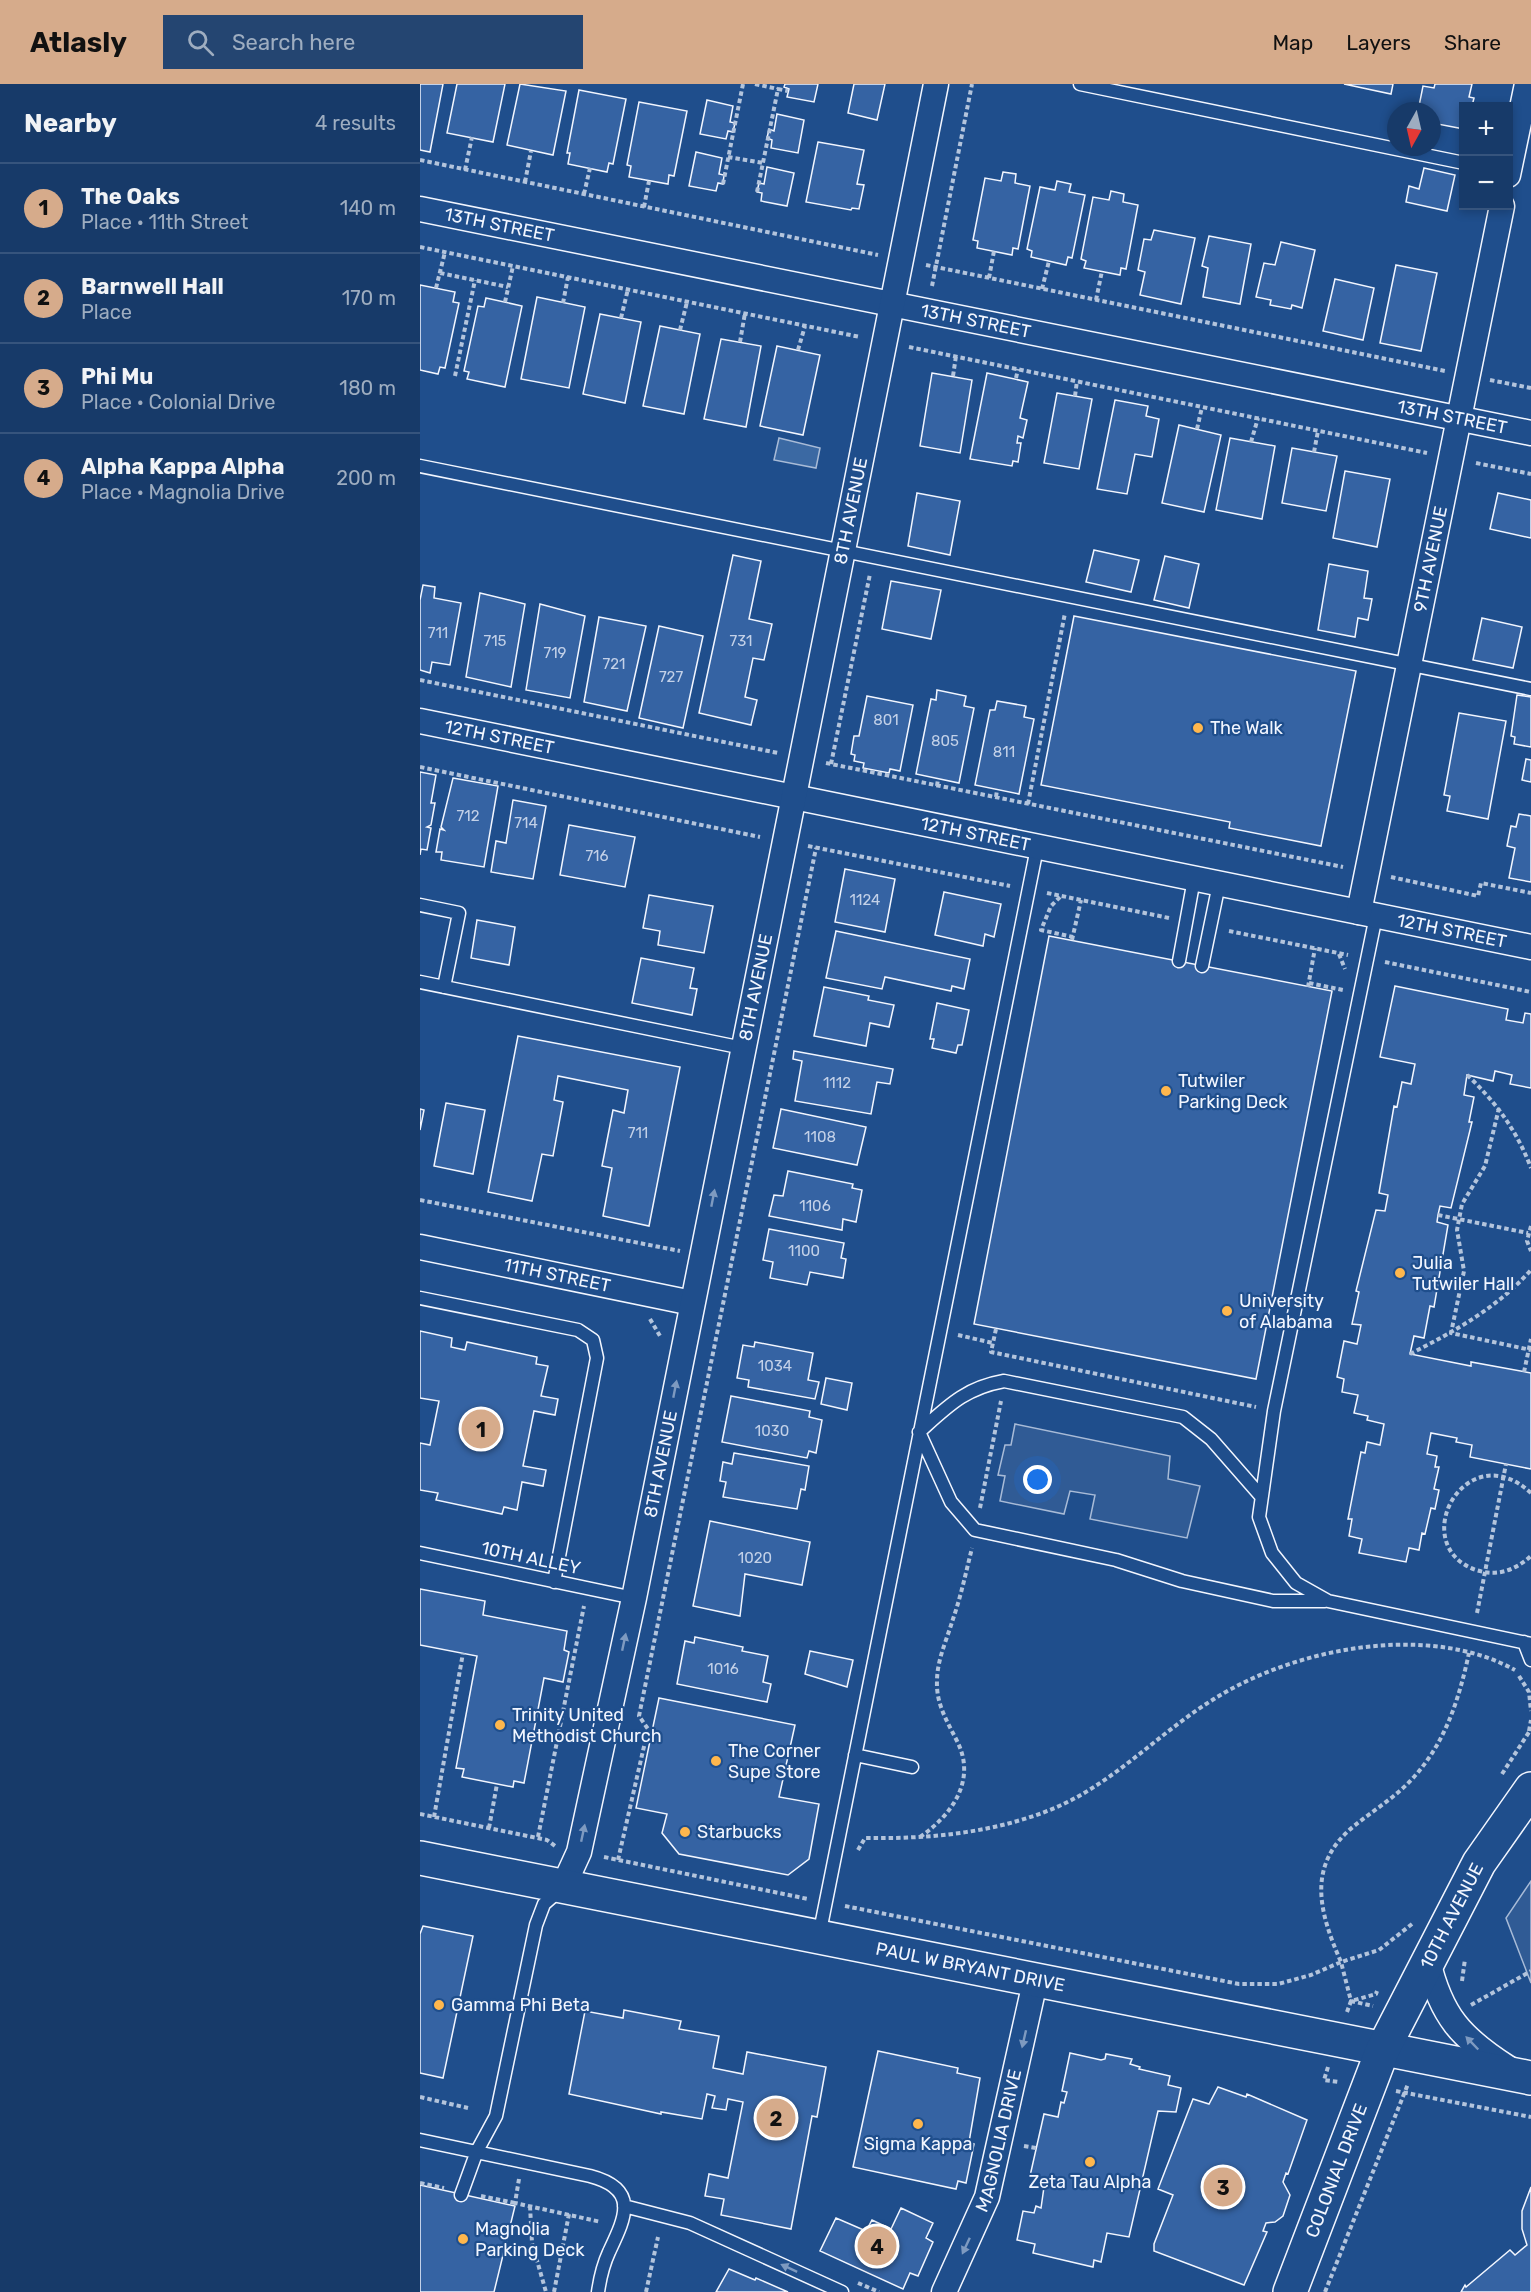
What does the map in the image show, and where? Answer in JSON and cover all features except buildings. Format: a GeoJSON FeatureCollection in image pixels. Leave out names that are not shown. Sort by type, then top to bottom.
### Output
{"type":"FeatureCollection","features":[{"type":"Feature","properties":{"kind":"main road","name":"10TH AVENUE"},"geometry":{"type":"LineString","coordinates":[[1383,2049],[1479,1863],[1531,1789]]}},
{"type":"Feature","properties":{"kind":"main road","name":"PAUL W BRYANT DRIVE"},"geometry":{"type":"LineString","coordinates":[[420,1858],[1035,1982],[1526,2077]]}},
{"type":"Feature","properties":{"kind":"main road","name":"COLONIAL DRIVE"},"geometry":{"type":"LineString","coordinates":[[1290,2292],[1383,2049]]}},
{"type":"Feature","properties":{"kind":"street","name":"8TH AVENUE"},"geometry":{"type":"LineString","coordinates":[[563,1887],[579,1852],[634,1598],[936,84]]}},
{"type":"Feature","properties":{"kind":"street"},"geometry":{"type":"LineString","coordinates":[[1513,159],[1527,110],[1527,84]]}},
{"type":"Feature","properties":{"kind":"street","name":"13TH STREET"},"geometry":{"type":"LineString","coordinates":[[420,209],[891,306],[1531,433]]}},
{"type":"Feature","properties":{"kind":"street","name":"9TH AVENUE"},"geometry":{"type":"LineString","coordinates":[[1367,914],[1365,872],[1501,210]]}},
{"type":"Feature","properties":{"kind":"street","name":"12TH STREET"},"geometry":{"type":"LineString","coordinates":[[420,721],[792,799],[1531,947]]}},
{"type":"Feature","properties":{"kind":"street","name":"11TH STREET"},"geometry":{"type":"LineString","coordinates":[[420,1247],[692,1303]]}},
{"type":"Feature","properties":{"kind":"street","name":"PAUL W BRYANT DRIVE"},"geometry":{"type":"LineString","coordinates":[[1428,1961],[1434,1988],[1450,2018],[1477,2049],[1526,2077]]}},
{"type":"Feature","properties":{"kind":"street","name":"MAGNOLIA DRIVE"},"geometry":{"type":"LineString","coordinates":[[944,2292],[987,2197],[1035,1982]]}},
{"type":"Feature","properties":{"kind":"lane"},"geometry":{"type":"LineString","coordinates":[[1080,84],[1459,162]]}},
{"type":"Feature","properties":{"kind":"lane"},"geometry":{"type":"LineString","coordinates":[[420,466],[1531,689]]}},
{"type":"Feature","properties":{"kind":"lane"},"geometry":{"type":"LineString","coordinates":[[819,1937],[1037,848]]}},
{"type":"Feature","properties":{"kind":"lane"},"geometry":{"type":"LineString","coordinates":[[1179,961],[1194,879]]}},
{"type":"Feature","properties":{"kind":"lane"},"geometry":{"type":"LineString","coordinates":[[1202,966],[1219,884]]}},
{"type":"Feature","properties":{"kind":"lane"},"geometry":{"type":"LineString","coordinates":[[420,906],[459,913],[444,987]]}},
{"type":"Feature","properties":{"kind":"lane"},"geometry":{"type":"LineString","coordinates":[[1328,1601],[1296,1583],[1272,1553],[1259,1517],[1260,1494],[1274,1411],[1368,959],[1367,914]]}},
{"type":"Feature","properties":{"kind":"lane"},"geometry":{"type":"LineString","coordinates":[[420,982],[743,1048]]}},
{"type":"Feature","properties":{"kind":"lane"},"geometry":{"type":"LineString","coordinates":[[420,1298],[578,1330],[593,1340],[597,1358],[554,1582]]}},
{"type":"Feature","properties":{"kind":"lane"},"geometry":{"type":"LineString","coordinates":[[919,1432],[955,1400],[981,1385],[1004,1382],[1183,1417],[1211,1439],[1260,1494]]}},
{"type":"Feature","properties":{"kind":"lane"},"geometry":{"type":"LineString","coordinates":[[919,1432],[951,1502],[975,1530],[1116,1560],[1182,1581],[1274,1600],[1328,1601],[1528,1643],[1531,1660]]}},
{"type":"Feature","properties":{"kind":"lane","name":"10TH ALLEY"},"geometry":{"type":"LineString","coordinates":[[420,1553],[634,1598]]}},
{"type":"Feature","properties":{"kind":"lane"},"geometry":{"type":"LineString","coordinates":[[855,1755],[912,1767]]}},
{"type":"Feature","properties":{"kind":"lane"},"geometry":{"type":"LineString","coordinates":[[461,2195],[477,2151],[496,2116],[536,1925],[544,1904],[563,1887]]}},
{"type":"Feature","properties":{"kind":"lane"},"geometry":{"type":"LineString","coordinates":[[420,2140],[603,2179],[619,2193],[624,2206],[622,2228],[601,2271],[597,2292]]}},
{"type":"Feature","properties":{"kind":"lane"},"geometry":{"type":"LineString","coordinates":[[624,2206],[690,2223],[842,2292]]}},
{"type":"Feature","properties":{"kind":"path"},"geometry":{"type":"LineString","coordinates":[[723,184],[743,84]]}},
{"type":"Feature","properties":{"kind":"path"},"geometry":{"type":"LineString","coordinates":[[755,84],[788,91]]}},
{"type":"Feature","properties":{"kind":"path"},"geometry":{"type":"LineString","coordinates":[[926,312],[972,84]]}},
{"type":"Feature","properties":{"kind":"path"},"geometry":{"type":"LineString","coordinates":[[757,192],[778,89]]}},
{"type":"Feature","properties":{"kind":"path"},"geometry":{"type":"LineString","coordinates":[[465,170],[472,137]]}},
{"type":"Feature","properties":{"kind":"path"},"geometry":{"type":"LineString","coordinates":[[525,182],[531,151]]}},
{"type":"Feature","properties":{"kind":"path"},"geometry":{"type":"LineString","coordinates":[[728,157],[763,163]]}},
{"type":"Feature","properties":{"kind":"path"},"geometry":{"type":"LineString","coordinates":[[420,160],[1531,388]]}},
{"type":"Feature","properties":{"kind":"path"},"geometry":{"type":"LineString","coordinates":[[584,194],[590,168]]}},
{"type":"Feature","properties":{"kind":"path"},"geometry":{"type":"LineString","coordinates":[[644,207],[649,181]]}},
{"type":"Feature","properties":{"kind":"path"},"geometry":{"type":"LineString","coordinates":[[420,247],[1531,474]]}},
{"type":"Feature","properties":{"kind":"path"},"geometry":{"type":"LineString","coordinates":[[989,278],[994,251]]}},
{"type":"Feature","properties":{"kind":"path"},"geometry":{"type":"LineString","coordinates":[[436,288],[445,252]]}},
{"type":"Feature","properties":{"kind":"path"},"geometry":{"type":"LineString","coordinates":[[1042,289],[1048,261]]}},
{"type":"Feature","properties":{"kind":"path"},"geometry":{"type":"LineString","coordinates":[[505,302],[513,266]]}},
{"type":"Feature","properties":{"kind":"path"},"geometry":{"type":"LineString","coordinates":[[1096,300],[1102,271]]}},
{"type":"Feature","properties":{"kind":"path"},"geometry":{"type":"LineString","coordinates":[[440,273],[508,287]]}},
{"type":"Feature","properties":{"kind":"path"},"geometry":{"type":"LineString","coordinates":[[563,303],[568,277]]}},
{"type":"Feature","properties":{"kind":"path"},"geometry":{"type":"LineString","coordinates":[[455,376],[475,280]]}},
{"type":"Feature","properties":{"kind":"path"},"geometry":{"type":"LineString","coordinates":[[621,318],[627,289]]}},
{"type":"Feature","properties":{"kind":"path"},"geometry":{"type":"LineString","coordinates":[[680,330],[687,302]]}},
{"type":"Feature","properties":{"kind":"path"},"geometry":{"type":"LineString","coordinates":[[740,342],[745,313]]}},
{"type":"Feature","properties":{"kind":"path"},"geometry":{"type":"LineString","coordinates":[[798,350],[805,326]]}},
{"type":"Feature","properties":{"kind":"path"},"geometry":{"type":"LineString","coordinates":[[953,376],[956,357]]}},
{"type":"Feature","properties":{"kind":"path"},"geometry":{"type":"LineString","coordinates":[[1016,378],[1018,369]]}},
{"type":"Feature","properties":{"kind":"path"},"geometry":{"type":"LineString","coordinates":[[1075,396],[1077,381]]}},
{"type":"Feature","properties":{"kind":"path"},"geometry":{"type":"LineString","coordinates":[[1197,429],[1202,406]]}},
{"type":"Feature","properties":{"kind":"path"},"geometry":{"type":"LineString","coordinates":[[1251,442],[1258,418]]}},
{"type":"Feature","properties":{"kind":"path"},"geometry":{"type":"LineString","coordinates":[[1314,452],[1318,430]]}},
{"type":"Feature","properties":{"kind":"path"},"geometry":{"type":"LineString","coordinates":[[831,764],[873,558]]}},
{"type":"Feature","properties":{"kind":"path"},"geometry":{"type":"LineString","coordinates":[[1028,804],[1069,597]]}},
{"type":"Feature","properties":{"kind":"path"},"geometry":{"type":"LineString","coordinates":[[420,680],[1478,896],[1481,883],[1531,893]]}},
{"type":"Feature","properties":{"kind":"path"},"geometry":{"type":"LineString","coordinates":[[420,767],[1186,922]]}},
{"type":"Feature","properties":{"kind":"path"},"geometry":{"type":"LineString","coordinates":[[937,786],[938,779]]}},
{"type":"Feature","properties":{"kind":"path"},"geometry":{"type":"LineString","coordinates":[[996,797],[997,790]]}},
{"type":"Feature","properties":{"kind":"path"},"geometry":{"type":"LineString","coordinates":[[618,1860],[648,1729],[639,1716],[816,848]]}},
{"type":"Feature","properties":{"kind":"path"},"geometry":{"type":"LineString","coordinates":[[1060,896],[1051,906],[1041,930],[1073,939],[1081,900]]}},
{"type":"Feature","properties":{"kind":"path"},"geometry":{"type":"LineString","coordinates":[[1210,927],[1531,992]]}},
{"type":"Feature","properties":{"kind":"path"},"geometry":{"type":"LineString","coordinates":[[1315,948],[1309,985],[1346,991]]}},
{"type":"Feature","properties":{"kind":"path"},"geometry":{"type":"LineString","coordinates":[[1467,1075],[1500,1108],[1531,1168]]}},
{"type":"Feature","properties":{"kind":"path"},"geometry":{"type":"LineString","coordinates":[[1451,1333],[1464,1271],[1457,1230],[1462,1204],[1485,1166],[1500,1108]]}},
{"type":"Feature","properties":{"kind":"path"},"geometry":{"type":"LineString","coordinates":[[420,1200],[701,1256]]}},
{"type":"Feature","properties":{"kind":"path"},"geometry":{"type":"LineString","coordinates":[[1438,1215],[1528,1233]]}},
{"type":"Feature","properties":{"kind":"path"},"geometry":{"type":"LineString","coordinates":[[1531,1226],[1528,1233],[1531,1251]]}},
{"type":"Feature","properties":{"kind":"path"},"geometry":{"type":"LineString","coordinates":[[1410,1354],[1451,1333],[1494,1306],[1531,1270]]}},
{"type":"Feature","properties":{"kind":"path"},"geometry":{"type":"LineString","coordinates":[[996,1329],[991,1352],[1274,1411]]}},
{"type":"Feature","properties":{"kind":"path"},"geometry":{"type":"LineString","coordinates":[[1451,1333],[1530,1349]]}},
{"type":"Feature","properties":{"kind":"path"},"geometry":{"type":"LineString","coordinates":[[1524,1372],[1531,1339]]}},
{"type":"Feature","properties":{"kind":"path"},"geometry":{"type":"LineString","coordinates":[[919,1838],[940,1823],[956,1803],[963,1783],[963,1761],[958,1742],[942,1717],[936,1682],[938,1666],[964,1583],[1009,1356]]}},
{"type":"Feature","properties":{"kind":"path"},"geometry":{"type":"LineString","coordinates":[[1399,2016],[1351,2001],[1341,1962],[1324,1921],[1320,1903],[1323,1870],[1331,1849],[1415,1776],[1442,1738],[1452,1716],[1473,1632],[1506,1464]]}},
{"type":"Feature","properties":{"kind":"path"},"geometry":{"type":"LineString","coordinates":[[1531,1493],[1520,1482],[1504,1476],[1488,1475],[1473,1479],[1460,1488],[1450,1500],[1445,1515],[1444,1530],[1449,1545],[1458,1558],[1470,1568],[1485,1573],[1502,1573],[1518,1567],[1531,1556]]}},
{"type":"Feature","properties":{"kind":"path"},"geometry":{"type":"LineString","coordinates":[[538,1837],[588,1589]]}},
{"type":"Feature","properties":{"kind":"path"},"geometry":{"type":"LineString","coordinates":[[1465,1610],[1477,1612]]}},
{"type":"Feature","properties":{"kind":"path"},"geometry":{"type":"LineString","coordinates":[[856,1860],[865,1838],[951,1836],[1029,1817],[1057,1807],[1104,1780],[1214,1699],[1238,1686],[1290,1664],[1347,1650],[1394,1643],[1431,1646],[1498,1661],[1516,1671],[1529,1692],[1531,1712]]}},
{"type":"Feature","properties":{"kind":"path"},"geometry":{"type":"LineString","coordinates":[[434,1817],[463,1653]]}},
{"type":"Feature","properties":{"kind":"path"},"geometry":{"type":"LineString","coordinates":[[1529,1733],[1531,1720]]}},
{"type":"Feature","properties":{"kind":"path"},"geometry":{"type":"LineString","coordinates":[[489,1828],[497,1784]]}},
{"type":"Feature","properties":{"kind":"path"},"geometry":{"type":"LineString","coordinates":[[420,1814],[547,1839],[555,1846],[579,1852],[1239,1984],[1278,1984],[1311,1975],[1341,1962],[1379,1950],[1412,1924]]}},
{"type":"Feature","properties":{"kind":"path"},"geometry":{"type":"LineString","coordinates":[[846,1906],[848,1894]]}},
{"type":"Feature","properties":{"kind":"path"},"geometry":{"type":"LineString","coordinates":[[1462,1988],[1461,1970],[1467,1952]]}},
{"type":"Feature","properties":{"kind":"path"},"geometry":{"type":"LineString","coordinates":[[1463,1997],[1469,2007],[1531,1971]]}},
{"type":"Feature","properties":{"kind":"path"},"geometry":{"type":"LineString","coordinates":[[1325,2292],[1419,2056]]}},
{"type":"Feature","properties":{"kind":"path"},"geometry":{"type":"LineString","coordinates":[[1404,2092],[1531,2117]]}},
{"type":"Feature","properties":{"kind":"path"},"geometry":{"type":"LineString","coordinates":[[420,2097],[468,2108]]}},
{"type":"Feature","properties":{"kind":"path"},"geometry":{"type":"LineString","coordinates":[[519,2178],[515,2203],[569,2214],[665,2239]]}},
{"type":"Feature","properties":{"kind":"path"},"geometry":{"type":"LineString","coordinates":[[530,2206],[532,2243],[546,2292]]}},
{"type":"Feature","properties":{"kind":"path"},"geometry":{"type":"LineString","coordinates":[[554,2292],[569,2214]]}},
{"type":"Feature","properties":{"kind":"path"},"geometry":{"type":"LineString","coordinates":[[646,2292],[658,2237]]}},
{"type":"Feature","properties":{"kind":"shaded area"},"geometry":{"type":"Polygon","coordinates":[[[779,438],[820,448],[816,468],[774,460],[779,438]]]}},
{"type":"Feature","properties":{"kind":"shaded area"},"geometry":{"type":"Polygon","coordinates":[[[1015,1424],[1170,1456],[1168,1479],[1200,1486],[1187,1538],[1090,1519],[1095,1495],[1070,1491],[1064,1514],[1000,1501],[1005,1476],[998,1475],[1005,1445],[1011,1445],[1015,1424]]]}},
{"type":"Feature","properties":{"kind":"shaded area"},"geometry":{"type":"Polygon","coordinates":[[[1531,1881],[1531,1983],[1506,1918],[1531,1881]]]}},
{"type":"Feature","properties":{"kind":"place","name":"The Walk"},"geometry":{"type":"Point","coordinates":[1198,728]}},
{"type":"Feature","properties":{"kind":"place","name":"Tutwiler Parking Deck"},"geometry":{"type":"Point","coordinates":[1166,1091]}},
{"type":"Feature","properties":{"kind":"place","name":"Julia Tutwiler Hall"},"geometry":{"type":"Point","coordinates":[1400,1273]}},
{"type":"Feature","properties":{"kind":"place","name":"University of Alabama"},"geometry":{"type":"Point","coordinates":[1227,1311]}},
{"type":"Feature","properties":{"kind":"place","name":"The Oaks"},"geometry":{"type":"Point","coordinates":[481,1429]}},
{"type":"Feature","properties":{"kind":"place","name":"Trinity United Methodist Church"},"geometry":{"type":"Point","coordinates":[500,1725]}},
{"type":"Feature","properties":{"kind":"place","name":"The Corner Supe Store"},"geometry":{"type":"Point","coordinates":[716,1761]}},
{"type":"Feature","properties":{"kind":"place","name":"Starbucks"},"geometry":{"type":"Point","coordinates":[685,1832]}},
{"type":"Feature","properties":{"kind":"place","name":"Gamma Phi Beta"},"geometry":{"type":"Point","coordinates":[439,2005]}},
{"type":"Feature","properties":{"kind":"place","name":"Barnwell Hall"},"geometry":{"type":"Point","coordinates":[776,2118]}},
{"type":"Feature","properties":{"kind":"place","name":"Sigma Kappa"},"geometry":{"type":"Point","coordinates":[918,2124]}},
{"type":"Feature","properties":{"kind":"place","name":"Zeta Tau Alpha"},"geometry":{"type":"Point","coordinates":[1090,2162]}},
{"type":"Feature","properties":{"kind":"place","name":"Phi Mu"},"geometry":{"type":"Point","coordinates":[1223,2187]}},
{"type":"Feature","properties":{"kind":"place","name":"Magnolia Parking Deck"},"geometry":{"type":"Point","coordinates":[463,2239]}},
{"type":"Feature","properties":{"kind":"place","name":"Alpha Kappa Alpha"},"geometry":{"type":"Point","coordinates":[877,2246]}}]}
